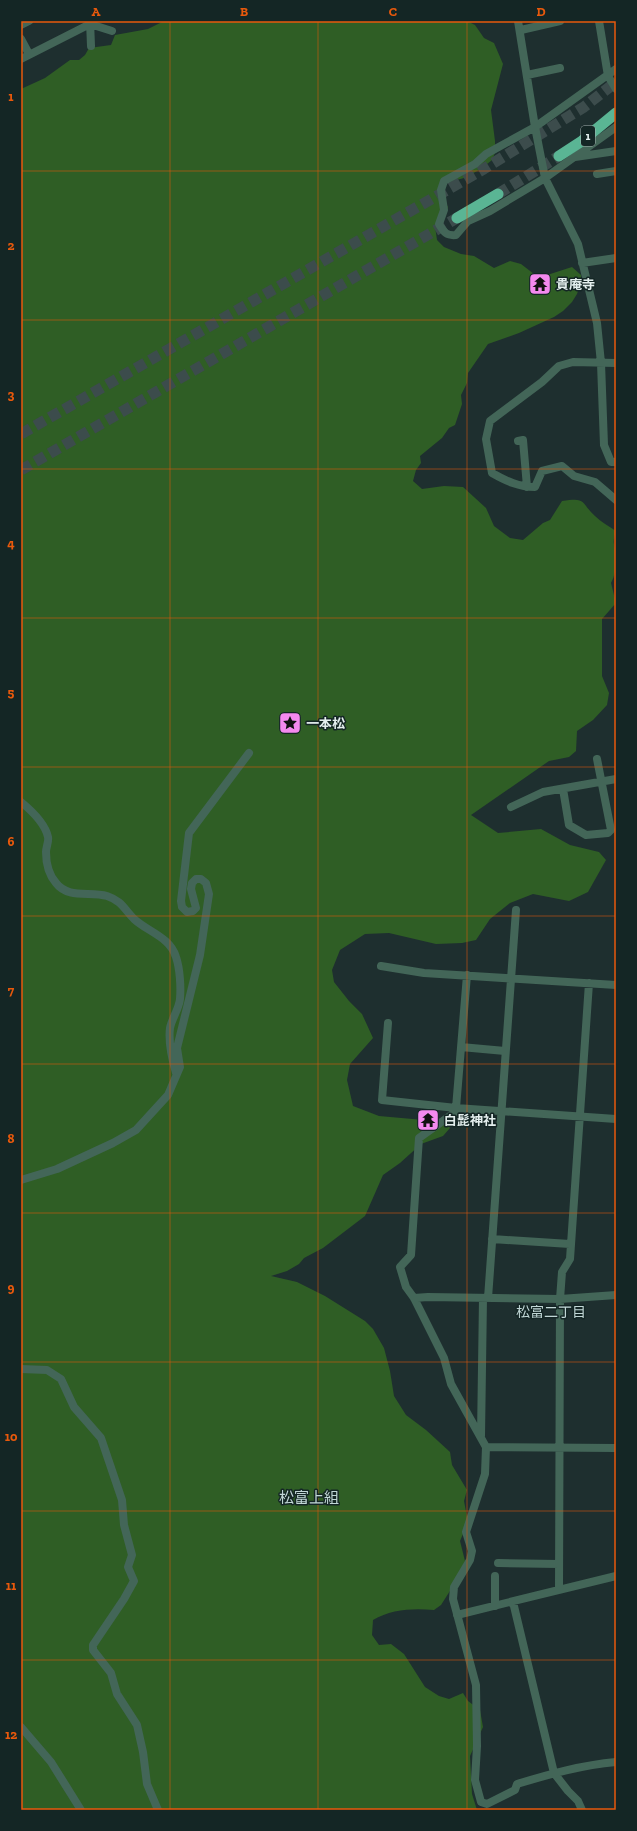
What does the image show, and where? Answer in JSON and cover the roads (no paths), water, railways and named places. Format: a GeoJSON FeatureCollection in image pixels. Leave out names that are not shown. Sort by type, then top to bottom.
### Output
{"type":"FeatureCollection","features":[{"type":"Feature","properties":{"kind":"highway","name":"1"},"geometry":{"type":"LineString","coordinates":[[559,156],[582,141],[616,113]]}},
{"type":"Feature","properties":{"kind":"highway"},"geometry":{"type":"LineString","coordinates":[[457,218],[498,194]]}},
{"type":"Feature","properties":{"kind":"street"},"geometry":{"type":"LineString","coordinates":[[21,25],[29,21]]}},
{"type":"Feature","properties":{"kind":"street"},"geometry":{"type":"LineString","coordinates":[[518,21],[521,30],[535,127],[545,178],[575,239],[597,323],[601,362],[604,445],[611,462],[616,462]]}},
{"type":"Feature","properties":{"kind":"street"},"geometry":{"type":"LineString","coordinates":[[521,30],[560,21]]}},
{"type":"Feature","properties":{"kind":"street"},"geometry":{"type":"LineString","coordinates":[[599,21],[608,76],[616,88]]}},
{"type":"Feature","properties":{"kind":"street"},"geometry":{"type":"LineString","coordinates":[[21,59],[90,22],[112,31]]}},
{"type":"Feature","properties":{"kind":"street"},"geometry":{"type":"LineString","coordinates":[[90,22],[91,46]]}},
{"type":"Feature","properties":{"kind":"street"},"geometry":{"type":"LineString","coordinates":[[21,39],[29,54]]}},
{"type":"Feature","properties":{"kind":"street"},"geometry":{"type":"LineString","coordinates":[[527,75],[560,68]]}},
{"type":"Feature","properties":{"kind":"street"},"geometry":{"type":"LineString","coordinates":[[616,69],[535,127],[486,154],[475,164],[444,181],[441,190],[444,210],[439,224],[444,233],[450,236],[456,235],[468,221],[490,211],[545,178],[616,126]]}},
{"type":"Feature","properties":{"kind":"street"},"geometry":{"type":"LineString","coordinates":[[574,157],[616,151]]}},
{"type":"Feature","properties":{"kind":"street"},"geometry":{"type":"LineString","coordinates":[[596,174],[616,171]]}},
{"type":"Feature","properties":{"kind":"street"},"geometry":{"type":"LineString","coordinates":[[582,263],[616,258]]}},
{"type":"Feature","properties":{"kind":"street"},"geometry":{"type":"LineString","coordinates":[[616,363],[573,362],[558,366],[542,382],[490,421],[486,439],[492,473],[510,483],[527,487],[535,487],[542,470],[562,466],[574,476],[595,482],[616,500]]}},
{"type":"Feature","properties":{"kind":"street"},"geometry":{"type":"LineString","coordinates":[[518,441],[523,440],[527,487]]}},
{"type":"Feature","properties":{"kind":"street"},"geometry":{"type":"LineString","coordinates":[[21,1180],[57,1169],[113,1143],[136,1130],[168,1095],[176,1072],[180,1066],[177,1048],[200,955],[209,894],[206,883],[200,879],[196,879],[192,883],[191,889],[196,908],[193,911],[187,912],[182,907],[181,901],[189,833],[249,753]]}},
{"type":"Feature","properties":{"kind":"street"},"geometry":{"type":"LineString","coordinates":[[563,789],[569,825],[586,835],[608,833],[611,830],[597,759]]}},
{"type":"Feature","properties":{"kind":"street"},"geometry":{"type":"LineString","coordinates":[[511,807],[543,792],[616,780]]}},
{"type":"Feature","properties":{"kind":"street"},"geometry":{"type":"LineString","coordinates":[[21,802],[45,826],[48,839],[46,852],[48,867],[55,882],[61,888],[70,892],[107,896],[121,902],[134,920],[161,937],[176,955],[180,1000],[170,1027],[170,1043],[176,1072]]}},
{"type":"Feature","properties":{"kind":"street"},"geometry":{"type":"LineString","coordinates":[[481,1437],[485,1298],[492,1238],[516,910]]}},
{"type":"Feature","properties":{"kind":"street"},"geometry":{"type":"LineString","coordinates":[[381,966],[424,973],[616,985]]}},
{"type":"Feature","properties":{"kind":"street"},"geometry":{"type":"LineString","coordinates":[[467,975],[456,1108],[454,1113],[419,1138],[411,1255],[400,1267],[406,1287],[414,1298],[444,1358],[451,1384],[486,1447],[485,1474],[466,1532],[472,1551],[470,1560],[454,1587],[453,1599],[476,1685],[477,1746],[475,1780],[481,1802],[487,1804],[515,1790],[517,1784],[554,1772],[616,1762]]}},
{"type":"Feature","properties":{"kind":"street"},"geometry":{"type":"LineString","coordinates":[[559,1590],[560,1299],[562,1272],[570,1259],[589,983]]}},
{"type":"Feature","properties":{"kind":"street"},"geometry":{"type":"LineString","coordinates":[[388,1023],[382,1100],[456,1108],[616,1119]]}},
{"type":"Feature","properties":{"kind":"street"},"geometry":{"type":"LineString","coordinates":[[462,1047],[505,1051]]}},
{"type":"Feature","properties":{"kind":"street"},"geometry":{"type":"LineString","coordinates":[[492,1238],[570,1244]]}},
{"type":"Feature","properties":{"kind":"street"},"geometry":{"type":"LineString","coordinates":[[414,1298],[560,1299],[616,1295]]}},
{"type":"Feature","properties":{"kind":"street"},"geometry":{"type":"LineString","coordinates":[[21,1369],[47,1370],[61,1379],[74,1406],[101,1438],[122,1500],[124,1525],[132,1555],[128,1567],[134,1581],[120,1605],[92,1645],[93,1650],[111,1673],[117,1694],[136,1725],[143,1752],[147,1784],[158,1810]]}},
{"type":"Feature","properties":{"kind":"street"},"geometry":{"type":"LineString","coordinates":[[486,1447],[616,1448]]}},
{"type":"Feature","properties":{"kind":"street"},"geometry":{"type":"LineString","coordinates":[[498,1563],[559,1564]]}},
{"type":"Feature","properties":{"kind":"street"},"geometry":{"type":"LineString","coordinates":[[495,1576],[495,1606]]}},
{"type":"Feature","properties":{"kind":"street"},"geometry":{"type":"LineString","coordinates":[[457,1615],[616,1576]]}},
{"type":"Feature","properties":{"kind":"street"},"geometry":{"type":"LineString","coordinates":[[513,1602],[554,1772],[568,1791],[578,1801],[582,1810]]}},
{"type":"Feature","properties":{"kind":"street"},"geometry":{"type":"LineString","coordinates":[[21,1727],[51,1762],[81,1810]]}},
{"type":"Feature","properties":{"kind":"tunnel"},"geometry":{"type":"LineString","coordinates":[[21,434],[482,170],[584,107],[616,82]]}},
{"type":"Feature","properties":{"kind":"tunnel"},"geometry":{"type":"LineString","coordinates":[[498,194],[559,156]]}},
{"type":"Feature","properties":{"kind":"tunnel"},"geometry":{"type":"LineString","coordinates":[[21,470],[457,218]]}},
{"type":"Feature","properties":{"kind":"place","name":"貴庵寺"},"geometry":{"type":"Point","coordinates":[540,284]}},
{"type":"Feature","properties":{"kind":"place","name":"一本松"},"geometry":{"type":"Point","coordinates":[290,723]}},
{"type":"Feature","properties":{"kind":"place","name":"白髭神社"},"geometry":{"type":"Point","coordinates":[428,1120]}},
{"type":"Feature","properties":{"kind":"district","name":"松富二丁目"},"geometry":{"type":"Point","coordinates":[551,1312]}},
{"type":"Feature","properties":{"kind":"district","name":"松富上組"},"geometry":{"type":"Point","coordinates":[309,1498]}}]}
